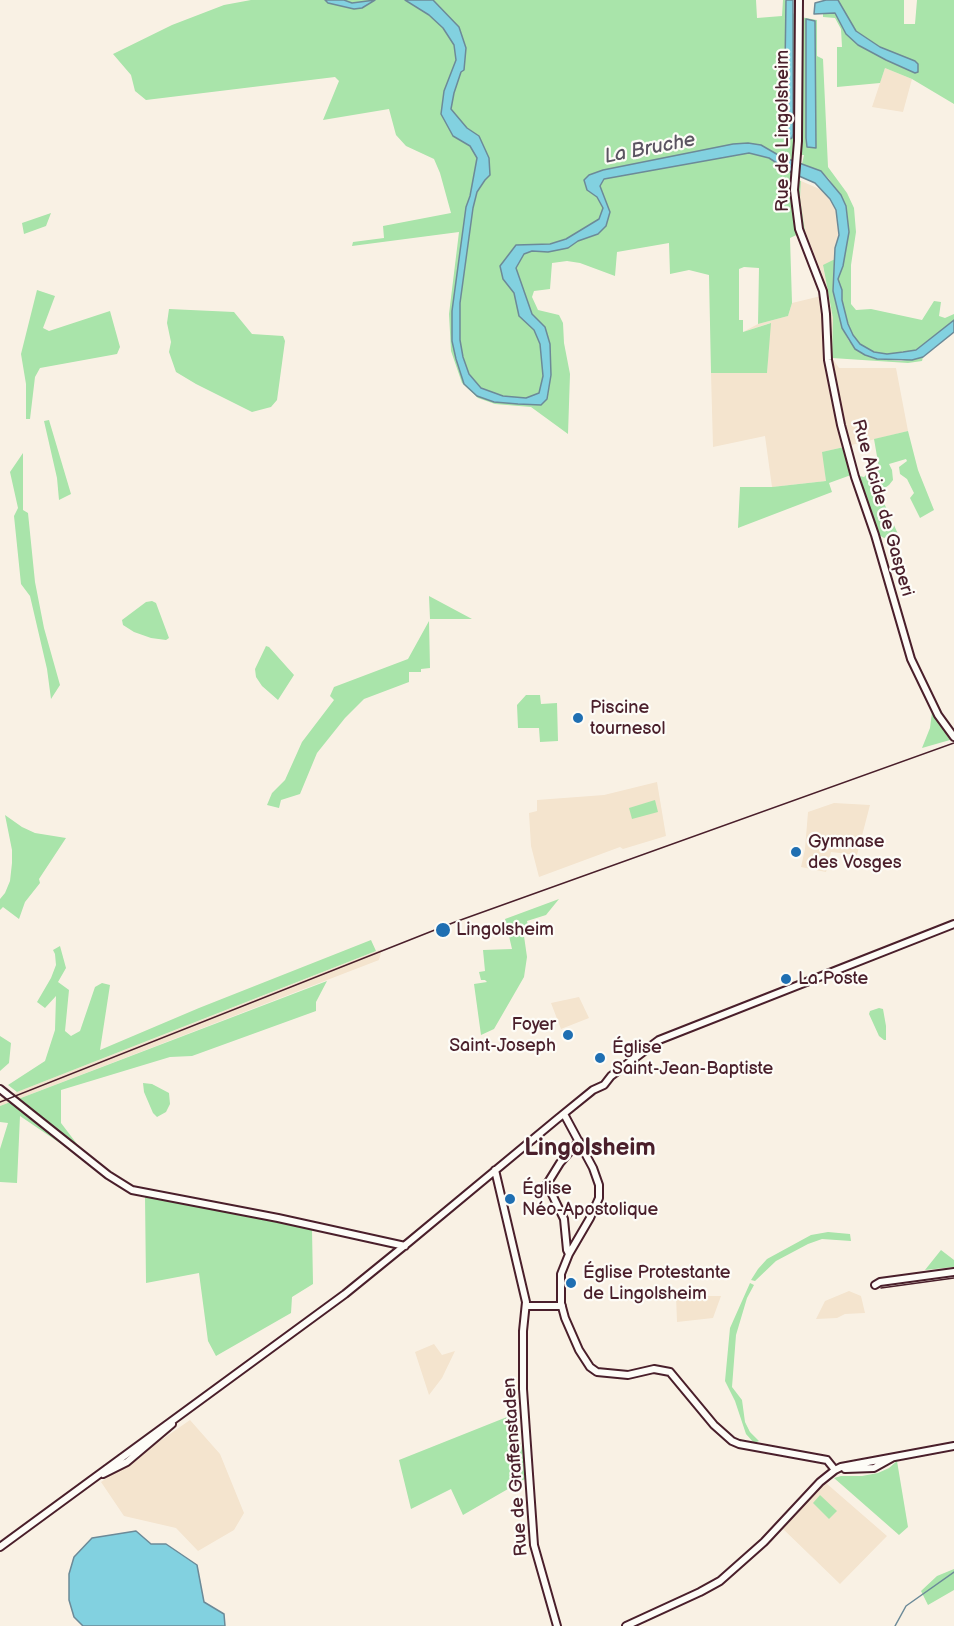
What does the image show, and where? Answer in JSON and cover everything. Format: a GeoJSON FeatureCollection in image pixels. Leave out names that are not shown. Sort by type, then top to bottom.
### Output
{"type":"FeatureCollection","features":[{"type":"Feature","properties":{"kind":"main road","name":"Rue de Lingolsheim"},"geometry":{"type":"LineString","coordinates":[[799,0],[795,202],[801,234],[819,277],[825,302],[828,364]]}},
{"type":"Feature","properties":{"kind":"main road","name":"Rue Alcide de Gasperi"},"geometry":{"type":"LineString","coordinates":[[828,364],[846,444],[911,659],[938,715],[954,737]]}},
{"type":"Feature","properties":{"kind":"main road"},"geometry":{"type":"LineString","coordinates":[[0,1546],[91,1479],[119,1467],[183,1412],[345,1294],[593,1090],[604,1085],[611,1076],[664,1037],[954,924]]}},
{"type":"Feature","properties":{"kind":"main road"},"geometry":{"type":"LineString","coordinates":[[0,1089],[108,1175],[128,1188],[407,1244]]}},
{"type":"Feature","properties":{"kind":"main road"},"geometry":{"type":"LineString","coordinates":[[564,1114],[593,1168],[599,1185],[598,1198],[590,1218],[569,1254],[561,1274],[562,1305],[579,1350],[593,1370],[628,1376],[654,1369],[670,1372],[714,1425],[732,1441],[826,1460],[835,1470]]}},
{"type":"Feature","properties":{"kind":"main road"},"geometry":{"type":"LineString","coordinates":[[569,1254],[564,1219],[547,1184],[560,1163],[579,1141]]}},
{"type":"Feature","properties":{"kind":"main road","name":"Rue de Graffenstaden"},"geometry":{"type":"LineString","coordinates":[[495,1170],[526,1304],[523,1330],[523,1389],[534,1545],[557,1626]]}},
{"type":"Feature","properties":{"kind":"main road"},"geometry":{"type":"LineString","coordinates":[[875,1285],[880,1282],[954,1272]]}},
{"type":"Feature","properties":{"kind":"main road"},"geometry":{"type":"LineString","coordinates":[[526,1304],[562,1305]]}},
{"type":"Feature","properties":{"kind":"main road"},"geometry":{"type":"LineString","coordinates":[[626,1626],[720,1581],[764,1542],[820,1482],[835,1470],[874,1468],[892,1457],[954,1446]]}},
{"type":"Feature","properties":{"kind":"shaded area"},"geometry":{"type":"Polygon","coordinates":[[[885,68],[912,79],[903,112],[872,107],[885,68]]]}},
{"type":"Feature","properties":{"kind":"shaded area"},"geometry":{"type":"Polygon","coordinates":[[[801,181],[824,191],[836,210],[839,235],[835,259],[823,266],[833,318],[832,358],[839,368],[896,368],[908,431],[823,452],[826,481],[772,487],[765,436],[713,447],[711,373],[767,373],[770,323],[743,332],[758,324],[788,316],[792,303],[821,296],[818,280],[823,276],[805,231],[800,198],[801,181]]]}},
{"type":"Feature","properties":{"kind":"shaded area"},"geometry":{"type":"Polygon","coordinates":[[[657,782],[666,836],[623,849],[620,847],[539,877],[531,846],[529,813],[537,811],[537,800],[604,795],[657,782]]]}},
{"type":"Feature","properties":{"kind":"shaded area"},"geometry":{"type":"Polygon","coordinates":[[[834,803],[870,805],[857,855],[831,852],[826,872],[801,867],[808,812],[834,803]]]}},
{"type":"Feature","properties":{"kind":"shaded area"},"geometry":{"type":"Polygon","coordinates":[[[382,949],[379,960],[0,1106],[0,1100],[17,1092],[382,949]]]}},
{"type":"Feature","properties":{"kind":"shaded area"},"geometry":{"type":"Polygon","coordinates":[[[579,997],[589,1018],[561,1029],[551,1003],[579,997]]]}},
{"type":"Feature","properties":{"kind":"shaded area"},"geometry":{"type":"Polygon","coordinates":[[[849,1291],[861,1296],[865,1313],[816,1319],[825,1301],[849,1291]]]}},
{"type":"Feature","properties":{"kind":"shaded area"},"geometry":{"type":"Polygon","coordinates":[[[676,1295],[721,1296],[713,1318],[677,1322],[676,1295]]]}},
{"type":"Feature","properties":{"kind":"shaded area"},"geometry":{"type":"Polygon","coordinates":[[[434,1344],[442,1355],[455,1351],[442,1378],[429,1395],[415,1352],[434,1344]]]}},
{"type":"Feature","properties":{"kind":"shaded area"},"geometry":{"type":"Polygon","coordinates":[[[190,1420],[220,1454],[244,1513],[234,1530],[198,1551],[176,1528],[124,1516],[101,1482],[190,1420]]]}},
{"type":"Feature","properties":{"kind":"shaded area"},"geometry":{"type":"Polygon","coordinates":[[[826,1483],[887,1536],[840,1584],[782,1528],[826,1483]]]}},
{"type":"Feature","properties":{"kind":"green space"},"geometry":{"type":"Polygon","coordinates":[[[251,0],[756,0],[757,18],[782,16],[783,0],[785,0],[795,16],[817,20],[817,56],[823,59],[828,167],[847,193],[854,208],[856,232],[851,265],[851,304],[856,310],[871,309],[922,320],[934,301],[941,302],[939,316],[945,318],[954,314],[954,320],[916,350],[887,354],[874,352],[860,344],[848,324],[838,279],[843,266],[849,232],[846,205],[821,171],[802,164],[804,155],[794,155],[791,177],[801,181],[800,198],[805,231],[790,238],[792,303],[788,316],[758,324],[759,268],[739,269],[739,320],[743,320],[743,332],[771,323],[767,373],[711,373],[709,275],[689,270],[670,274],[669,243],[617,252],[615,276],[580,263],[567,261],[552,263],[550,289],[534,291],[532,297],[538,310],[559,315],[563,323],[570,374],[568,434],[531,407],[495,404],[478,398],[462,383],[451,351],[449,314],[459,232],[352,246],[353,242],[384,238],[383,226],[451,213],[434,159],[406,146],[396,135],[389,109],[323,120],[339,81],[335,77],[146,100],[135,91],[131,75],[113,54],[172,25],[224,5],[251,0]]]}},
{"type":"Feature","properties":{"kind":"green space"},"geometry":{"type":"Polygon","coordinates":[[[823,0],[904,0],[904,24],[915,24],[917,0],[954,0],[954,104],[912,79],[885,68],[880,83],[837,87],[837,47],[842,47],[841,29],[835,18],[823,17],[823,0]]]}},
{"type":"Feature","properties":{"kind":"green space"},"geometry":{"type":"Polygon","coordinates":[[[51,213],[46,226],[24,234],[22,223],[51,213]]]}},
{"type":"Feature","properties":{"kind":"green space"},"geometry":{"type":"Polygon","coordinates":[[[835,259],[833,291],[842,328],[849,341],[877,359],[901,361],[923,357],[922,361],[908,363],[832,358],[833,318],[823,265],[835,259]]]}},
{"type":"Feature","properties":{"kind":"green space"},"geometry":{"type":"Polygon","coordinates":[[[37,290],[55,296],[43,328],[49,331],[110,311],[120,347],[117,354],[40,368],[35,377],[30,419],[26,419],[26,384],[21,354],[37,290]]]}},
{"type":"Feature","properties":{"kind":"green space"},"geometry":{"type":"Polygon","coordinates":[[[169,309],[234,312],[252,334],[283,336],[285,341],[277,400],[271,407],[252,412],[176,372],[169,352],[171,342],[167,323],[169,309]]]}},
{"type":"Feature","properties":{"kind":"green space"},"geometry":{"type":"Polygon","coordinates":[[[49,420],[71,494],[59,500],[57,478],[44,421],[49,420]]]}},
{"type":"Feature","properties":{"kind":"green space"},"geometry":{"type":"Polygon","coordinates":[[[908,431],[918,470],[934,510],[920,518],[910,498],[914,493],[907,479],[900,474],[899,467],[907,461],[906,459],[889,464],[893,480],[879,492],[898,534],[884,538],[868,528],[851,475],[829,483],[832,492],[738,528],[740,487],[772,487],[826,481],[822,452],[844,447],[851,474],[864,477],[870,471],[879,468],[874,439],[908,431]]]}},
{"type":"Feature","properties":{"kind":"green space"},"geometry":{"type":"Polygon","coordinates":[[[23,453],[23,510],[28,513],[35,582],[44,628],[60,685],[51,699],[47,669],[30,596],[21,584],[14,516],[18,508],[10,472],[23,453]]]}},
{"type":"Feature","properties":{"kind":"green space"},"geometry":{"type":"Polygon","coordinates":[[[429,596],[472,619],[430,619],[429,596]]]}},
{"type":"Feature","properties":{"kind":"green space"},"geometry":{"type":"Polygon","coordinates":[[[146,602],[156,603],[169,638],[166,640],[151,638],[123,625],[122,620],[146,602]]]}},
{"type":"Feature","properties":{"kind":"green space"},"geometry":{"type":"Polygon","coordinates":[[[429,621],[430,668],[421,669],[421,672],[409,672],[409,682],[364,699],[345,718],[317,753],[300,794],[281,800],[279,808],[267,805],[272,793],[285,780],[302,742],[334,700],[330,696],[334,687],[408,659],[429,621]]]}},
{"type":"Feature","properties":{"kind":"green space"},"geometry":{"type":"Polygon","coordinates":[[[266,646],[294,675],[278,700],[262,686],[256,677],[255,669],[266,646]]]}},
{"type":"Feature","properties":{"kind":"green space"},"geometry":{"type":"Polygon","coordinates":[[[526,695],[540,695],[541,704],[557,703],[558,741],[540,742],[539,728],[518,728],[517,705],[526,695]]]}},
{"type":"Feature","properties":{"kind":"green space"},"geometry":{"type":"Polygon","coordinates":[[[932,712],[950,740],[922,748],[930,728],[932,712]]]}},
{"type":"Feature","properties":{"kind":"green space"},"geometry":{"type":"Polygon","coordinates":[[[655,800],[658,812],[632,819],[629,808],[655,800]]]}},
{"type":"Feature","properties":{"kind":"green space"},"geometry":{"type":"Polygon","coordinates":[[[5,815],[35,833],[66,838],[39,879],[40,883],[25,902],[19,919],[3,907],[0,910],[0,899],[10,881],[12,863],[12,850],[5,815]]]}},
{"type":"Feature","properties":{"kind":"green space"},"geometry":{"type":"Polygon","coordinates":[[[559,899],[546,915],[527,921],[530,934],[524,936],[527,957],[524,977],[494,1029],[481,1035],[474,984],[487,982],[481,980],[479,972],[485,971],[483,950],[512,949],[505,919],[559,899]]]}},
{"type":"Feature","properties":{"kind":"green space"},"geometry":{"type":"Polygon","coordinates":[[[371,940],[376,951],[17,1092],[8,1085],[45,1061],[55,1030],[56,996],[45,1008],[37,1002],[56,965],[53,950],[60,946],[66,968],[58,982],[69,990],[65,1031],[71,1036],[80,1031],[95,987],[102,983],[110,985],[100,1050],[371,940]]]}},
{"type":"Feature","properties":{"kind":"green space"},"geometry":{"type":"Polygon","coordinates":[[[327,981],[316,1002],[316,1011],[192,1056],[170,1057],[61,1090],[61,1123],[77,1144],[73,1152],[20,1116],[17,1183],[0,1182],[0,1149],[8,1123],[0,1122],[0,1106],[327,981]]]}},
{"type":"Feature","properties":{"kind":"green space"},"geometry":{"type":"Polygon","coordinates":[[[883,1009],[886,1040],[879,1036],[869,1014],[870,1011],[883,1009]]]}},
{"type":"Feature","properties":{"kind":"green space"},"geometry":{"type":"Polygon","coordinates":[[[0,1036],[11,1043],[9,1063],[0,1071],[0,1036]]]}},
{"type":"Feature","properties":{"kind":"green space"},"geometry":{"type":"Polygon","coordinates":[[[143,1083],[152,1084],[169,1093],[170,1104],[166,1112],[157,1117],[153,1113],[144,1092],[143,1083]]]}},
{"type":"Feature","properties":{"kind":"green space"},"geometry":{"type":"Polygon","coordinates":[[[145,1196],[189,1202],[312,1229],[313,1284],[292,1297],[291,1313],[216,1356],[208,1341],[199,1273],[146,1283],[145,1196]]]}},
{"type":"Feature","properties":{"kind":"green space"},"geometry":{"type":"Polygon","coordinates":[[[828,1232],[850,1234],[851,1241],[822,1239],[808,1244],[776,1261],[755,1281],[751,1280],[767,1259],[811,1235],[828,1232]]]}},
{"type":"Feature","properties":{"kind":"green space"},"geometry":{"type":"Polygon","coordinates":[[[941,1250],[954,1260],[954,1267],[925,1270],[941,1250]]]}},
{"type":"Feature","properties":{"kind":"green space"},"geometry":{"type":"Polygon","coordinates":[[[750,1283],[754,1285],[747,1298],[736,1335],[732,1387],[742,1400],[745,1422],[750,1432],[759,1441],[754,1443],[746,1434],[735,1401],[725,1381],[730,1328],[750,1283]]]}},
{"type":"Feature","properties":{"kind":"green space"},"geometry":{"type":"Polygon","coordinates":[[[507,1417],[511,1426],[514,1426],[524,1453],[527,1478],[463,1515],[451,1489],[411,1509],[399,1460],[507,1417]]]}},
{"type":"Feature","properties":{"kind":"green space"},"geometry":{"type":"Polygon","coordinates":[[[897,1461],[908,1527],[899,1535],[834,1478],[878,1473],[897,1461]]]}},
{"type":"Feature","properties":{"kind":"green space"},"geometry":{"type":"Polygon","coordinates":[[[820,1495],[837,1511],[829,1519],[813,1503],[820,1495]]]}},
{"type":"Feature","properties":{"kind":"green space"},"geometry":{"type":"Polygon","coordinates":[[[954,1569],[954,1590],[928,1605],[921,1591],[937,1576],[954,1569]]]}},
{"type":"Feature","properties":{"kind":"water"},"geometry":{"type":"Polygon","coordinates":[[[325,0],[344,0],[352,3],[375,0],[362,8],[354,9],[328,3],[325,0]]]}},
{"type":"Feature","properties":{"kind":"water"},"geometry":{"type":"Polygon","coordinates":[[[405,0],[433,0],[459,27],[466,48],[464,70],[461,72],[454,93],[451,109],[467,128],[479,136],[489,158],[490,175],[477,192],[473,208],[460,303],[460,340],[463,357],[469,374],[481,388],[503,396],[526,398],[539,393],[543,376],[540,344],[534,330],[519,316],[514,293],[503,279],[500,266],[516,245],[550,244],[566,239],[599,219],[603,208],[597,197],[587,190],[584,180],[589,175],[603,170],[733,144],[761,145],[780,156],[821,171],[841,195],[846,206],[849,232],[843,266],[838,279],[848,324],[860,344],[874,352],[887,354],[903,352],[916,350],[954,320],[954,332],[923,357],[912,360],[877,359],[855,349],[842,328],[833,291],[835,248],[839,235],[836,210],[830,199],[815,183],[792,173],[769,158],[749,153],[604,179],[600,186],[610,212],[606,226],[598,234],[578,241],[568,248],[548,252],[532,251],[524,254],[516,268],[532,314],[545,327],[550,344],[551,375],[547,399],[541,405],[494,402],[477,396],[464,384],[456,359],[452,341],[452,311],[466,207],[477,158],[470,146],[453,136],[441,114],[444,91],[456,60],[454,45],[443,28],[429,15],[405,0]]]}},
{"type":"Feature","properties":{"kind":"water"},"geometry":{"type":"Polygon","coordinates":[[[786,0],[793,0],[793,134],[788,140],[784,133],[786,0]]]}},
{"type":"Feature","properties":{"kind":"water"},"geometry":{"type":"Polygon","coordinates":[[[838,0],[856,31],[880,47],[915,61],[918,64],[918,72],[915,73],[886,60],[858,45],[846,34],[835,13],[814,14],[815,3],[838,0]]]}},
{"type":"Feature","properties":{"kind":"water"},"geometry":{"type":"Polygon","coordinates":[[[806,19],[815,21],[816,148],[807,147],[806,138],[806,19]]]}},
{"type":"Feature","properties":{"kind":"water"},"geometry":{"type":"Polygon","coordinates":[[[136,1531],[151,1544],[166,1544],[197,1565],[204,1602],[224,1614],[225,1626],[83,1626],[74,1617],[69,1600],[69,1574],[74,1557],[92,1538],[136,1531]]]}},
{"type":"Feature","properties":{"kind":"waterway"},"geometry":{"type":"LineString","coordinates":[[895,1626],[906,1606],[954,1572]]}},
{"type":"Feature","properties":{"kind":"tram line"},"geometry":{"type":"LineString","coordinates":[[881,1288],[954,1278]]}},
{"type":"Feature","properties":{"kind":"railway"},"geometry":{"type":"LineString","coordinates":[[0,1102],[455,922],[954,743]]}},
{"type":"Feature","properties":{"kind":"place","name":"Piscine tournesol"},"geometry":{"type":"Point","coordinates":[578,718]}},
{"type":"Feature","properties":{"kind":"place","name":"Gymnase des Vosges"},"geometry":{"type":"Point","coordinates":[796,852]}},
{"type":"Feature","properties":{"kind":"place","name":"Lingolsheim"},"geometry":{"type":"Point","coordinates":[443,930]}},
{"type":"Feature","properties":{"kind":"place","name":"La Poste"},"geometry":{"type":"Point","coordinates":[786,979]}},
{"type":"Feature","properties":{"kind":"place","name":"Foyer Saint-Joseph"},"geometry":{"type":"Point","coordinates":[568,1035]}},
{"type":"Feature","properties":{"kind":"place","name":"Église Saint-Jean-Baptiste"},"geometry":{"type":"Point","coordinates":[600,1058]}},
{"type":"Feature","properties":{"kind":"place","name":"Église Néo-Apostolique"},"geometry":{"type":"Point","coordinates":[510,1199]}},
{"type":"Feature","properties":{"kind":"place","name":"Église Protestante de Lingolsheim"},"geometry":{"type":"Point","coordinates":[571,1283]}},
{"type":"Feature","properties":{"kind":"district","name":"Lingolsheim"},"geometry":{"type":"Point","coordinates":[590,1149]}},
{"type":"Feature","properties":{"kind":"water label","name":"La Bruche"},"geometry":{"type":"Point","coordinates":[650,149]}}]}
